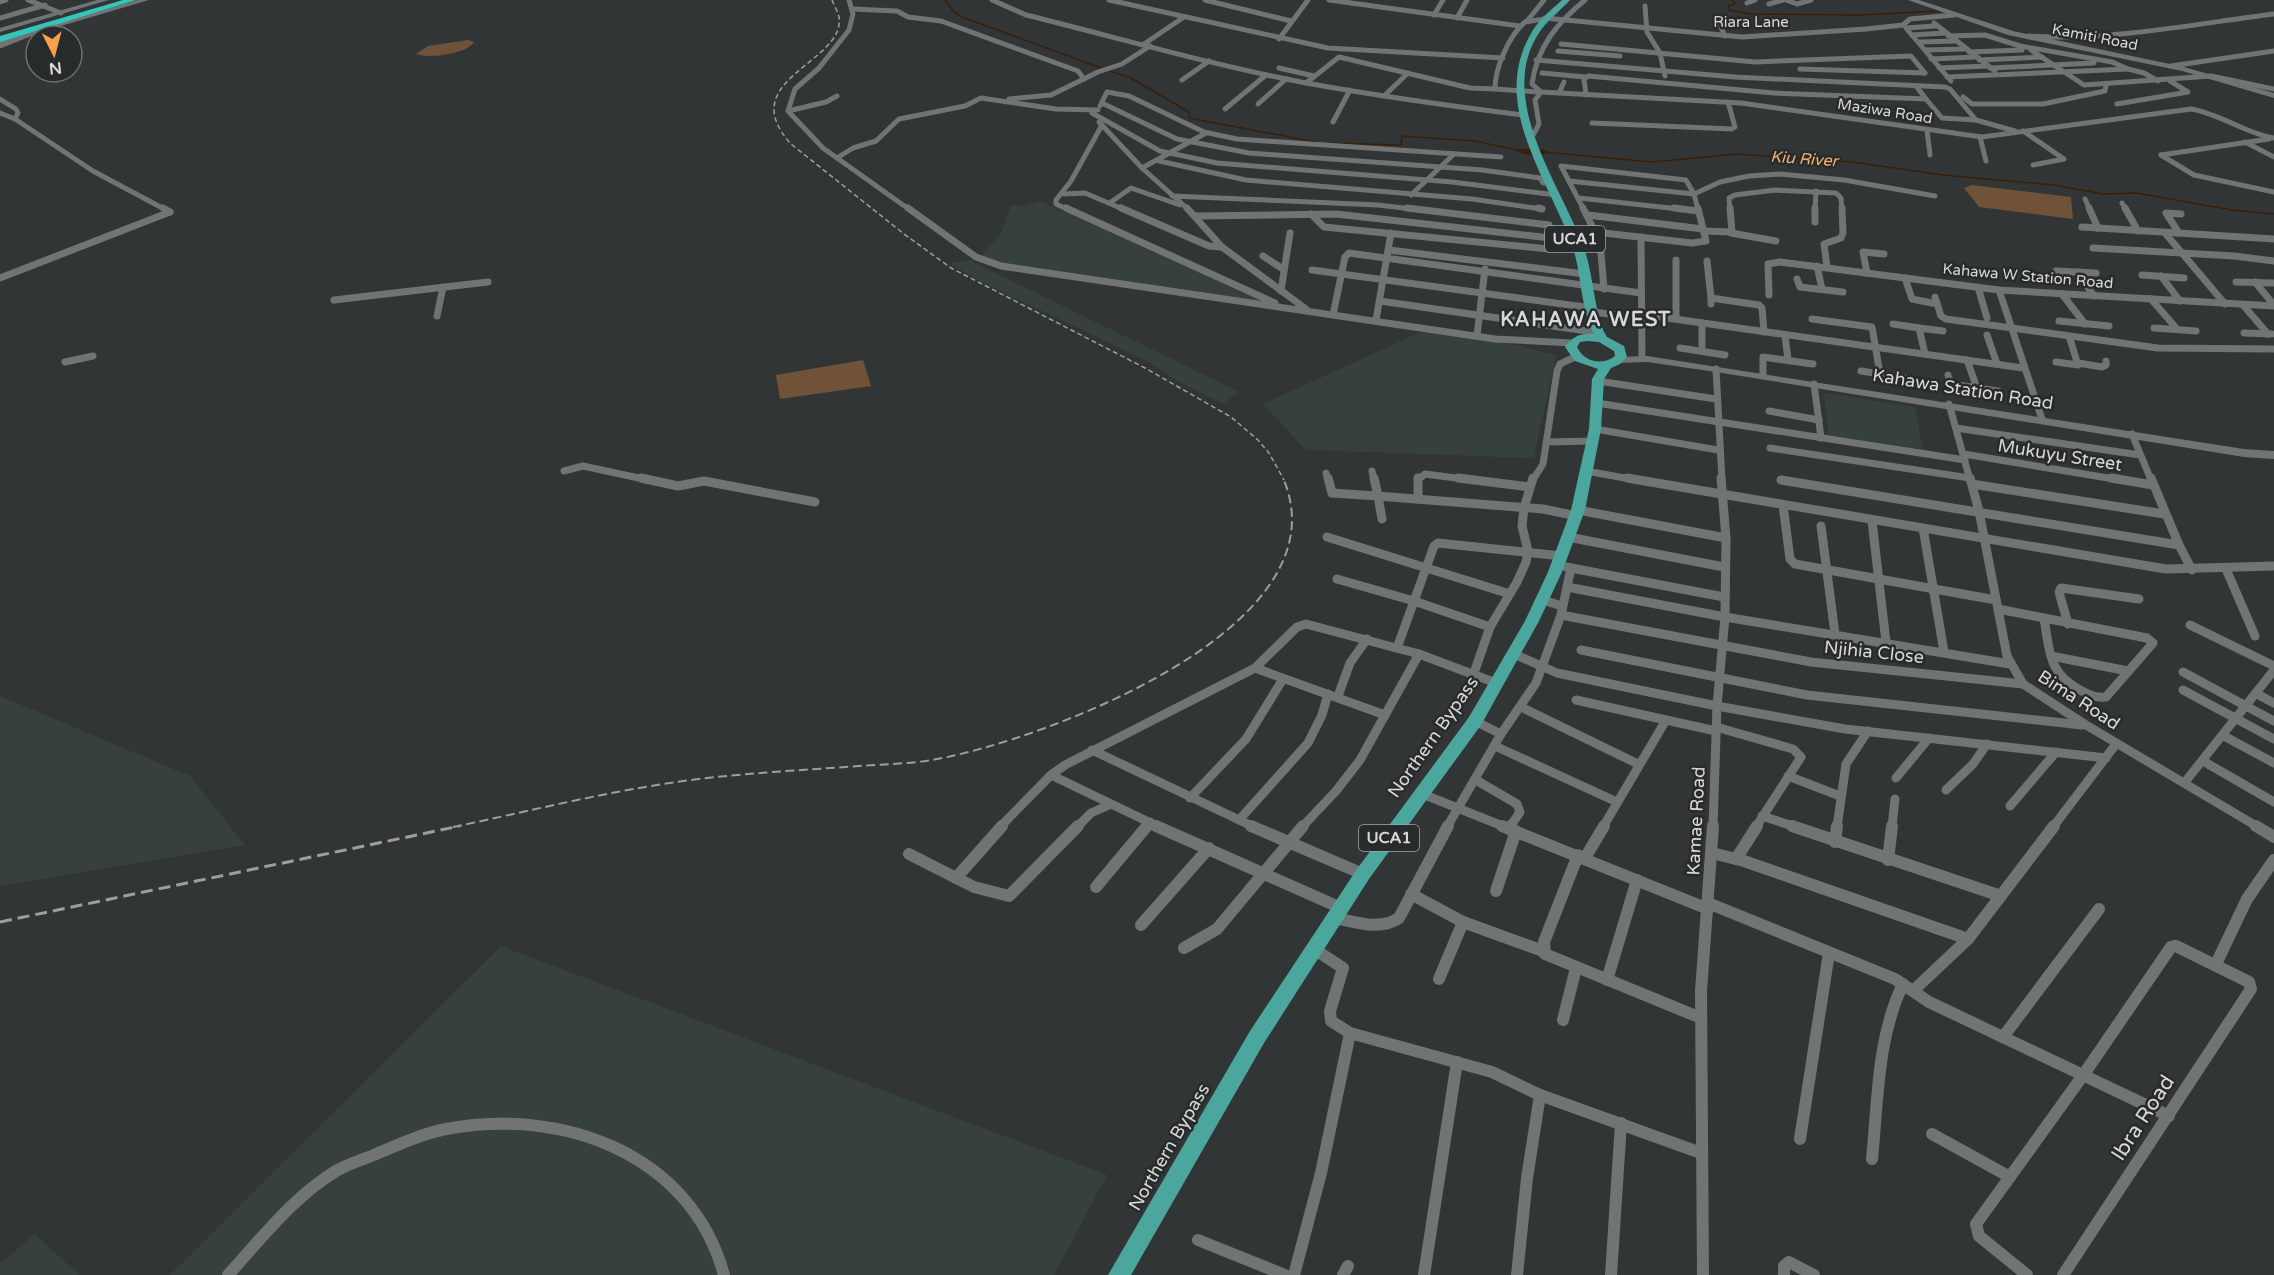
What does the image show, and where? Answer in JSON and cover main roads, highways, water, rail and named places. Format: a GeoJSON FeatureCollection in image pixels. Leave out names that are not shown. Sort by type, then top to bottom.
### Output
{"type":"FeatureCollection","features":[{"type":"Feature","properties":{"kind":"highway"},"geometry":{"type":"LineString","coordinates":[[0,38],[117,0]]}},
{"type":"Feature","properties":{"kind":"highway"},"geometry":{"type":"LineString","coordinates":[[0,38],[134,0]]}},
{"type":"Feature","properties":{"kind":"highway"},"geometry":{"type":"LineString","coordinates":[[96,14],[134,0]]}},
{"type":"Feature","properties":{"kind":"main road"},"geometry":{"type":"LineString","coordinates":[[0,38],[61,13],[105,0]]}},
{"type":"Feature","properties":{"kind":"main road"},"geometry":{"type":"LineString","coordinates":[[0,38],[33,33],[145,0]]}},
{"type":"Feature","properties":{"kind":"main road","name":"UCA1"},"geometry":{"type":"LineString","coordinates":[[1566,0],[1538,20],[1523,61],[1519,84],[1523,115],[1534,149],[1570,225],[1586,274],[1593,310],[1594,334]]}},
{"type":"Feature","properties":{"kind":"main road","name":"Kamiti Road"},"geometry":{"type":"LineString","coordinates":[[1912,0],[2024,36],[2171,66],[2274,96]]}},
{"type":"Feature","properties":{"kind":"main road"},"geometry":{"type":"LineString","coordinates":[[1556,9],[1562,19]]}},
{"type":"Feature","properties":{"kind":"main road"},"geometry":{"type":"LineString","coordinates":[[1594,334],[1608,367],[1577,353],[1594,334]]}},
{"type":"Feature","properties":{"kind":"main road","name":"Kahawa Station Road"},"geometry":{"type":"LineString","coordinates":[[1608,367],[1644,358],[2274,455]]}},
{"type":"Feature","properties":{"kind":"main road","name":"Northern Bypass"},"geometry":{"type":"LineString","coordinates":[[1119,1275],[1257,1037],[1363,874],[1420,793],[1475,721],[1514,654],[1563,563],[1578,513],[1594,435],[1597,403],[1608,367]]}},
{"type":"Feature","properties":{"kind":"waterway"},"geometry":{"type":"LineString","coordinates":[[945,0],[954,12],[962,17],[1104,69]]}},
{"type":"Feature","properties":{"kind":"waterway"},"geometry":{"type":"LineString","coordinates":[[1733,0],[1735,4],[1728,6],[1729,10],[1750,14],[1861,15],[1940,11]]}},
{"type":"Feature","properties":{"kind":"waterway"},"geometry":{"type":"LineString","coordinates":[[1110,71],[1131,78],[1187,111],[1190,114],[1189,118],[1316,142]]}},
{"type":"Feature","properties":{"kind":"waterway","name":"Kiu River"},"geometry":{"type":"LineString","coordinates":[[1327,143],[1401,145],[1402,136],[1475,141],[1522,151]]}},
{"type":"Feature","properties":{"kind":"waterway","name":"Kiu River"},"geometry":{"type":"LineString","coordinates":[[1522,151],[1543,152]]}},
{"type":"Feature","properties":{"kind":"waterway","name":"Kiu River"},"geometry":{"type":"LineString","coordinates":[[1543,152],[1652,162],[1737,154],[1852,162],[1943,175],[2054,185],[2103,194],[2136,193],[2232,210],[2274,214]]}},
{"type":"Feature","properties":{"kind":"railway"},"geometry":{"type":"LineString","coordinates":[[832,0],[839,17],[837,33],[826,47],[782,87],[775,103],[776,122],[791,144],[904,234],[951,268],[1145,368],[1231,417],[1258,440],[1269,453],[1283,478]]}},
{"type":"Feature","properties":{"kind":"railway"},"geometry":{"type":"LineString","coordinates":[[453,827],[606,794],[682,781],[937,759],[985,748],[1044,728],[1110,701],[1174,668],[1230,628],[1271,583],[1291,532],[1283,478]]}},
{"type":"Feature","properties":{"kind":"railway"},"geometry":{"type":"LineString","coordinates":[[0,922],[460,826]]}},
{"type":"Feature","properties":{"kind":"district","name":"KAHAWA WEST"},"geometry":{"type":"Point","coordinates":[1586,320]}}]}
